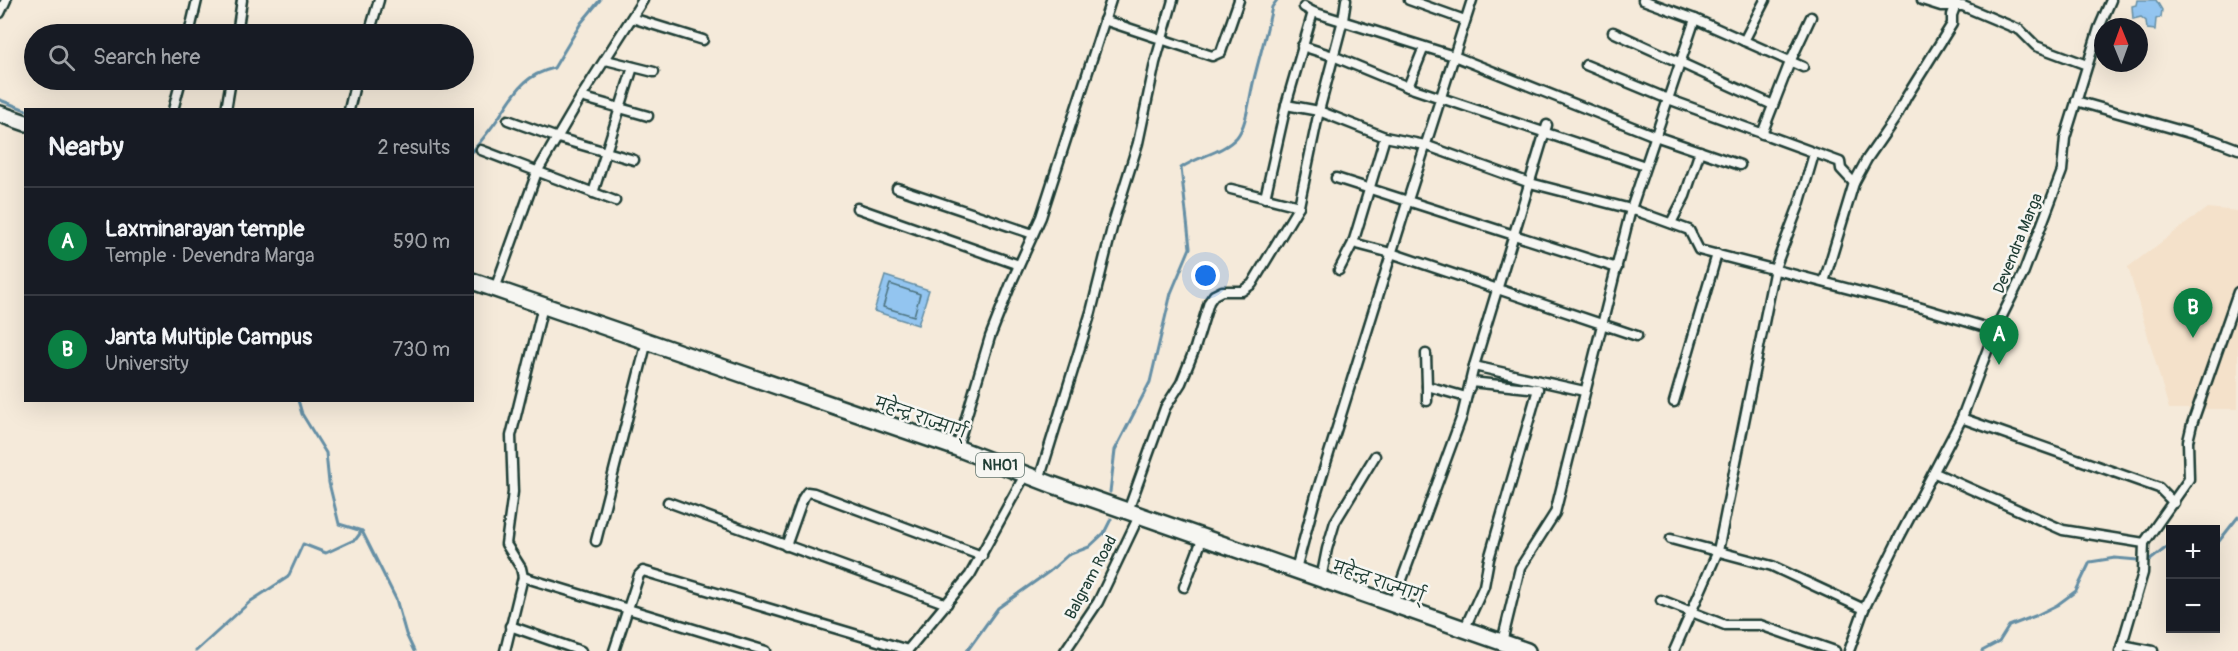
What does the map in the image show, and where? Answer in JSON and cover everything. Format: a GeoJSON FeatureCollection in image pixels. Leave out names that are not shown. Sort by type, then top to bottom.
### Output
{"type":"FeatureCollection","features":[{"type":"Feature","properties":{"kind":"highway"},"geometry":{"type":"LineString","coordinates":[[0,114],[24,122]]}},
{"type":"Feature","properties":{"kind":"highway","name":"महेन्द्र राज्मार्ग्"},"geometry":{"type":"LineString","coordinates":[[474,282],[957,448],[1134,514],[1527,651]]}},
{"type":"Feature","properties":{"kind":"street"},"geometry":{"type":"LineString","coordinates":[[0,13],[6,0]]}},
{"type":"Feature","properties":{"kind":"street"},"geometry":{"type":"LineString","coordinates":[[191,24],[197,0]]}},
{"type":"Feature","properties":{"kind":"street"},"geometry":{"type":"LineString","coordinates":[[238,24],[242,0]]}},
{"type":"Feature","properties":{"kind":"street"},"geometry":{"type":"LineString","coordinates":[[372,24],[380,0]]}},
{"type":"Feature","properties":{"kind":"street"},"geometry":{"type":"LineString","coordinates":[[495,290],[537,172],[643,0]]}},
{"type":"Feature","properties":{"kind":"street"},"geometry":{"type":"LineString","coordinates":[[957,448],[990,337],[1050,191],[1111,0]]}},
{"type":"Feature","properties":{"kind":"street"},"geometry":{"type":"LineString","coordinates":[[614,651],[639,575],[643,571],[908,650],[947,604],[982,556],[1032,477],[1082,342],[1114,220],[1138,143],[1161,40],[1173,0]]}},
{"type":"Feature","properties":{"kind":"street"},"geometry":{"type":"LineString","coordinates":[[1104,20],[1212,56],[1221,52],[1239,0]]}},
{"type":"Feature","properties":{"kind":"street","name":"Balgram Road"},"geometry":{"type":"LineString","coordinates":[[1065,651],[1098,602],[1134,514],[1165,408],[1181,383],[1209,302],[1214,295],[1222,291],[1242,291],[1252,284],[1299,206],[1346,0]]}},
{"type":"Feature","properties":{"kind":"street"},"geometry":{"type":"LineString","coordinates":[[1409,0],[1466,20]]}},
{"type":"Feature","properties":{"kind":"street"},"geometry":{"type":"LineString","coordinates":[[1296,569],[1316,495],[1472,0]]}},
{"type":"Feature","properties":{"kind":"street"},"geometry":{"type":"LineString","coordinates":[[1644,0],[1695,19],[1803,67]]}},
{"type":"Feature","properties":{"kind":"street"},"geometry":{"type":"LineString","coordinates":[[1744,41],[1765,0]]}},
{"type":"Feature","properties":{"kind":"street"},"geometry":{"type":"LineString","coordinates":[[1922,0],[1941,6],[1963,6],[2020,30],[2036,46],[2087,65]]}},
{"type":"Feature","properties":{"kind":"street","name":"Devendra Marga"},"geometry":{"type":"LineString","coordinates":[[1849,651],[1864,609],[1961,420],[1995,330],[2024,274],[2062,171],[2065,138],[2087,65],[2111,0]]}},
{"type":"Feature","properties":{"kind":"street"},"geometry":{"type":"LineString","coordinates":[[1304,7],[1313,12],[1454,56],[1655,136],[1740,165]]}},
{"type":"Feature","properties":{"kind":"street"},"geometry":{"type":"LineString","coordinates":[[1824,282],[1854,183],[1952,24],[1955,7]]}},
{"type":"Feature","properties":{"kind":"street"},"geometry":{"type":"LineString","coordinates":[[1265,198],[1286,105],[1313,12]]}},
{"type":"Feature","properties":{"kind":"street"},"geometry":{"type":"LineString","coordinates":[[1762,134],[1790,62],[1811,17]]}},
{"type":"Feature","properties":{"kind":"street"},"geometry":{"type":"LineString","coordinates":[[632,18],[703,40]]}},
{"type":"Feature","properties":{"kind":"street"},"geometry":{"type":"LineString","coordinates":[[1502,642],[1520,568],[1555,513],[1631,209],[1695,19]]}},
{"type":"Feature","properties":{"kind":"street"},"geometry":{"type":"LineString","coordinates":[[1613,32],[1773,105]]}},
{"type":"Feature","properties":{"kind":"street"},"geometry":{"type":"LineString","coordinates":[[1302,46],[1333,56],[1408,87],[1546,129],[1644,166]]}},
{"type":"Feature","properties":{"kind":"street"},"geometry":{"type":"LineString","coordinates":[[1408,87],[1424,47]]}},
{"type":"Feature","properties":{"kind":"street"},"geometry":{"type":"LineString","coordinates":[[606,60],[654,72]]}},
{"type":"Feature","properties":{"kind":"street"},"geometry":{"type":"LineString","coordinates":[[1586,65],[1668,99],[1840,162],[1841,169],[1854,183]]}},
{"type":"Feature","properties":{"kind":"street"},"geometry":{"type":"LineString","coordinates":[[593,193],[633,66]]}},
{"type":"Feature","properties":{"kind":"street"},"geometry":{"type":"LineString","coordinates":[[174,108],[178,90]]}},
{"type":"Feature","properties":{"kind":"street"},"geometry":{"type":"LineString","coordinates":[[226,108],[229,90]]}},
{"type":"Feature","properties":{"kind":"street"},"geometry":{"type":"LineString","coordinates":[[350,108],[354,90]]}},
{"type":"Feature","properties":{"kind":"street"},"geometry":{"type":"LineString","coordinates":[[581,98],[648,116]]}},
{"type":"Feature","properties":{"kind":"street"},"geometry":{"type":"LineString","coordinates":[[2076,101],[2214,140],[2238,149]]}},
{"type":"Feature","properties":{"kind":"street"},"geometry":{"type":"LineString","coordinates":[[1286,105],[1319,111],[1385,137],[1425,145],[1530,183],[1631,209],[1671,223],[1689,230],[1699,250],[1775,268],[1995,330]]}},
{"type":"Feature","properties":{"kind":"street"},"geometry":{"type":"LineString","coordinates":[[508,120],[558,138],[634,160]]}},
{"type":"Feature","properties":{"kind":"street"},"geometry":{"type":"LineString","coordinates":[[1462,416],[1474,366],[1546,129]]}},
{"type":"Feature","properties":{"kind":"street"},"geometry":{"type":"LineString","coordinates":[[1339,270],[1353,243],[1385,137]]}},
{"type":"Feature","properties":{"kind":"street"},"geometry":{"type":"LineString","coordinates":[[481,150],[615,201]]}},
{"type":"Feature","properties":{"kind":"street"},"geometry":{"type":"LineString","coordinates":[[1671,223],[1684,196],[1700,151]]}},
{"type":"Feature","properties":{"kind":"street"},"geometry":{"type":"LineString","coordinates":[[1674,651],[1718,551],[1775,268],[1815,154]]}},
{"type":"Feature","properties":{"kind":"street"},"geometry":{"type":"LineString","coordinates":[[1336,178],[1617,268]]}},
{"type":"Feature","properties":{"kind":"street"},"geometry":{"type":"LineString","coordinates":[[897,188],[1033,234]]}},
{"type":"Feature","properties":{"kind":"street"},"geometry":{"type":"LineString","coordinates":[[1231,189],[1299,206]]}},
{"type":"Feature","properties":{"kind":"street"},"geometry":{"type":"LineString","coordinates":[[857,208],[1019,265]]}},
{"type":"Feature","properties":{"kind":"street"},"geometry":{"type":"LineString","coordinates":[[1353,243],[1391,253],[1637,336]]}},
{"type":"Feature","properties":{"kind":"street"},"geometry":{"type":"LineString","coordinates":[[1674,402],[1717,254]]}},
{"type":"Feature","properties":{"kind":"street"},"geometry":{"type":"LineString","coordinates":[[2153,651],[2121,648],[2143,568],[2144,543],[2189,479],[2188,441],[2192,424],[2238,292]]}},
{"type":"Feature","properties":{"kind":"street"},"geometry":{"type":"LineString","coordinates":[[505,651],[523,577],[521,568],[506,544],[513,492],[511,436],[543,306]]}},
{"type":"Feature","properties":{"kind":"street"},"geometry":{"type":"LineString","coordinates":[[596,541],[647,341]]}},
{"type":"Feature","properties":{"kind":"street"},"geometry":{"type":"LineString","coordinates":[[1426,354],[1427,401]]}},
{"type":"Feature","properties":{"kind":"street"},"geometry":{"type":"LineString","coordinates":[[1474,366],[1584,391]]}},
{"type":"Feature","properties":{"kind":"street"},"geometry":{"type":"LineString","coordinates":[[1393,604],[1462,416],[1472,382],[1538,389],[1489,559],[1484,586],[1464,630]]}},
{"type":"Feature","properties":{"kind":"street"},"geometry":{"type":"LineString","coordinates":[[1427,386],[1466,397]]}},
{"type":"Feature","properties":{"kind":"street"},"geometry":{"type":"LineString","coordinates":[[1961,420],[1964,419],[2029,441],[2059,454],[2159,488],[2174,503]]}},
{"type":"Feature","properties":{"kind":"street"},"geometry":{"type":"LineString","coordinates":[[1321,579],[1335,522],[1375,456]]}},
{"type":"Feature","properties":{"kind":"street"},"geometry":{"type":"LineString","coordinates":[[1935,473],[2063,530],[2144,543]]}},
{"type":"Feature","properties":{"kind":"street"},"geometry":{"type":"LineString","coordinates":[[786,546],[807,492],[982,556]]}},
{"type":"Feature","properties":{"kind":"street"},"geometry":{"type":"LineString","coordinates":[[668,502],[947,604]]}},
{"type":"Feature","properties":{"kind":"street"},"geometry":{"type":"LineString","coordinates":[[1184,587],[1203,537]]}},
{"type":"Feature","properties":{"kind":"street"},"geometry":{"type":"LineString","coordinates":[[1671,538],[1772,567],[1864,609]]}},
{"type":"Feature","properties":{"kind":"street"},"geometry":{"type":"LineString","coordinates":[[523,577],[766,651]]}},
{"type":"Feature","properties":{"kind":"street"},"geometry":{"type":"LineString","coordinates":[[1661,600],[1725,625],[1760,625],[1835,651]]}},
{"type":"Feature","properties":{"kind":"street"},"geometry":{"type":"LineString","coordinates":[[510,626],[580,651]]}},
{"type":"Feature","properties":{"kind":"shaded area"},"geometry":{"type":"Polygon","coordinates":[[[2207,208],[2238,211],[2238,409],[2169,409],[2128,267],[2207,208]]]}},
{"type":"Feature","properties":{"kind":"water"},"geometry":{"type":"Polygon","coordinates":[[[2137,0],[2156,0],[2162,10],[2161,17],[2156,19],[2155,30],[2148,29],[2148,18],[2133,18],[2132,6],[2136,5],[2137,0]]]}},
{"type":"Feature","properties":{"kind":"water"},"geometry":{"type":"Polygon","coordinates":[[[885,276],[929,290],[918,325],[874,311],[885,276]]]}},
{"type":"Feature","properties":{"kind":"waterway"},"geometry":{"type":"LineString","coordinates":[[474,150],[521,86],[543,71],[554,68],[581,23],[600,0]]}},
{"type":"Feature","properties":{"kind":"waterway"},"geometry":{"type":"LineString","coordinates":[[1110,492],[1115,450],[1150,382],[1171,293],[1190,248],[1181,168],[1225,147],[1240,132],[1246,117],[1272,7],[1277,0]]}},
{"type":"Feature","properties":{"kind":"waterway"},"geometry":{"type":"LineString","coordinates":[[0,100],[24,109]]}},
{"type":"Feature","properties":{"kind":"waterway"},"geometry":{"type":"LineString","coordinates":[[299,402],[302,414],[326,453],[329,483],[339,524],[362,531],[396,599],[406,634],[414,651]]}},
{"type":"Feature","properties":{"kind":"waterway"},"geometry":{"type":"LineString","coordinates":[[2220,540],[2238,517]]}},
{"type":"Feature","properties":{"kind":"waterway"},"geometry":{"type":"LineString","coordinates":[[967,651],[998,608],[1050,571],[1068,555],[1089,547],[1104,533],[1111,519]]}},
{"type":"Feature","properties":{"kind":"waterway"},"geometry":{"type":"LineString","coordinates":[[196,651],[251,601],[288,577],[303,544],[326,553],[356,539],[362,531]]}},
{"type":"Feature","properties":{"kind":"waterway"},"geometry":{"type":"LineString","coordinates":[[1982,651],[1999,642],[2009,626],[2057,605],[2076,591],[2090,562],[2115,558],[2149,561],[2166,548]]}},
{"type":"Feature","properties":{"kind":"place","name":"Janta Multiple Campus"},"geometry":{"type":"Point","coordinates":[2193,338]}},
{"type":"Feature","properties":{"kind":"place","name":"Laxminarayan temple"},"geometry":{"type":"Point","coordinates":[1999,365]}}]}
